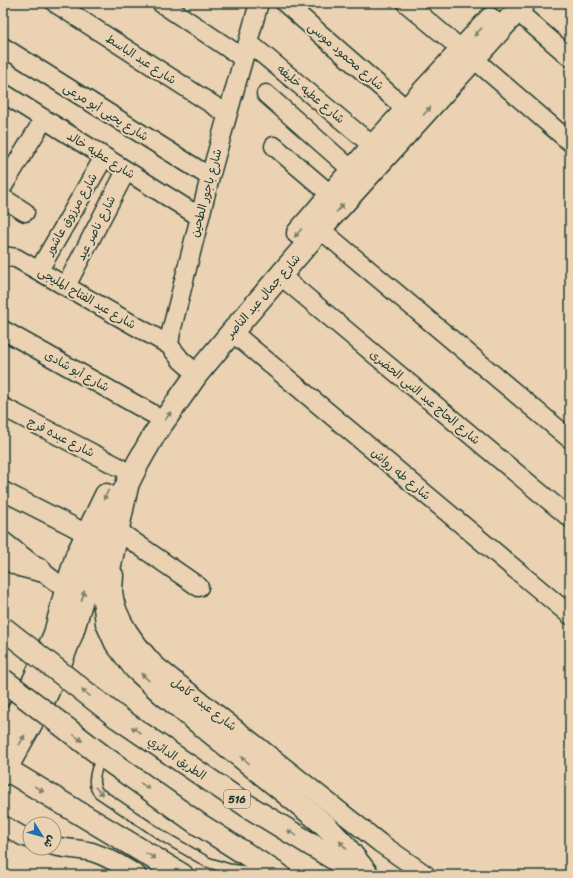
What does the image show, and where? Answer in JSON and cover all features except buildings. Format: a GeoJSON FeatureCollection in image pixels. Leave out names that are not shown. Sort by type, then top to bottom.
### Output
{"type":"FeatureCollection","features":[{"type":"Feature","properties":{"kind":"main road","name":"شارع جمال عبد الناصر"},"geometry":{"type":"LineString","coordinates":[[64,634],[66,590],[77,555],[86,534],[154,435],[192,370],[330,194],[406,109],[468,54],[515,6]]}},
{"type":"Feature","properties":{"kind":"main road","name":"شارع جمال عبد الناصر"},"geometry":{"type":"LineString","coordinates":[[64,634],[151,413],[192,370],[232,332],[468,54]]}},
{"type":"Feature","properties":{"kind":"main road"},"geometry":{"type":"LineString","coordinates":[[129,471],[104,600],[107,623],[116,643],[135,668],[162,693],[325,825],[345,846],[368,875]]}},
{"type":"Feature","properties":{"kind":"main road"},"geometry":{"type":"LineString","coordinates":[[3,557],[20,565],[40,570]]}},
{"type":"Feature","properties":{"kind":"main road","name":"الطريق الدائري"},"geometry":{"type":"LineString","coordinates":[[3,628],[117,717],[246,805],[361,875]]}},
{"type":"Feature","properties":{"kind":"main road"},"geometry":{"type":"LineString","coordinates":[[3,737],[64,634]]}},
{"type":"Feature","properties":{"kind":"main road"},"geometry":{"type":"LineString","coordinates":[[64,634],[58,669],[42,704],[4,771],[182,875]]}},
{"type":"Feature","properties":{"kind":"main road"},"geometry":{"type":"LineString","coordinates":[[3,680],[101,755],[197,822],[278,874]]}},
{"type":"Feature","properties":{"kind":"street","name":"شارع عبد الباسط"},"geometry":{"type":"LineString","coordinates":[[55,3],[227,114]]}},
{"type":"Feature","properties":{"kind":"street","name":"شارع عطيه خليفه"},"geometry":{"type":"LineString","coordinates":[[161,3],[245,50],[373,146]]}},
{"type":"Feature","properties":{"kind":"street","name":"شارع باجور الطحين"},"geometry":{"type":"LineString","coordinates":[[169,345],[210,177],[259,3]]}},
{"type":"Feature","properties":{"kind":"street","name":"شارع محمود موسى"},"geometry":{"type":"LineString","coordinates":[[285,3],[406,109]]}},
{"type":"Feature","properties":{"kind":"street"},"geometry":{"type":"LineString","coordinates":[[406,3],[570,142]]}},
{"type":"Feature","properties":{"kind":"street"},"geometry":{"type":"LineString","coordinates":[[515,6],[570,57]]}},
{"type":"Feature","properties":{"kind":"street","name":"شارع يحيى أبو مرعى"},"geometry":{"type":"LineString","coordinates":[[3,47],[210,177]]}},
{"type":"Feature","properties":{"kind":"street","name":"شارع عطيه خالد"},"geometry":{"type":"LineString","coordinates":[[3,93],[200,216]]}},
{"type":"Feature","properties":{"kind":"street"},"geometry":{"type":"LineString","coordinates":[[266,94],[352,170]]}},
{"type":"Feature","properties":{"kind":"street"},"geometry":{"type":"LineString","coordinates":[[3,186],[44,119]]}},
{"type":"Feature","properties":{"kind":"street"},"geometry":{"type":"LineString","coordinates":[[274,146],[330,194]]}},
{"type":"Feature","properties":{"kind":"street","name":"شارع مرزوق عاشور"},"geometry":{"type":"LineString","coordinates":[[39,270],[104,157]]}},
{"type":"Feature","properties":{"kind":"street","name":"شارع ناصر عيد"},"geometry":{"type":"LineString","coordinates":[[66,286],[126,171]]}},
{"type":"Feature","properties":{"kind":"street"},"geometry":{"type":"LineString","coordinates":[[3,198],[25,212]]}},
{"type":"Feature","properties":{"kind":"street"},"geometry":{"type":"LineString","coordinates":[[320,229],[570,439]]}},
{"type":"Feature","properties":{"kind":"street","name":"شارع عبد الفتاح المليجى"},"geometry":{"type":"LineString","coordinates":[[3,256],[16,258],[39,270],[169,345]]}},
{"type":"Feature","properties":{"kind":"street","name":"شارع الحاج عبد النبى الحضرى"},"geometry":{"type":"LineString","coordinates":[[281,276],[570,518]]}},
{"type":"Feature","properties":{"kind":"street","name":"شارع أبو شادى"},"geometry":{"type":"LineString","coordinates":[[3,330],[151,413]]}},
{"type":"Feature","properties":{"kind":"street","name":"شارع طه رواش"},"geometry":{"type":"LineString","coordinates":[[232,332],[570,615]]}},
{"type":"Feature","properties":{"kind":"street"},"geometry":{"type":"LineString","coordinates":[[169,345],[192,370]]}},
{"type":"Feature","properties":{"kind":"street","name":"شارع عبده فرج"},"geometry":{"type":"LineString","coordinates":[[3,408],[129,471]]}},
{"type":"Feature","properties":{"kind":"street","name":"شارع عبده كامل"},"geometry":{"type":"LineString","coordinates":[[129,471],[114,574],[114,591],[117,608],[124,624],[138,646],[155,665],[380,844],[426,875]]}},
{"type":"Feature","properties":{"kind":"street"},"geometry":{"type":"LineString","coordinates":[[3,491],[86,534]]}},
{"type":"Feature","properties":{"kind":"street"},"geometry":{"type":"LineString","coordinates":[[120,533],[199,587]]}},
{"type":"Feature","properties":{"kind":"street"},"geometry":{"type":"LineString","coordinates":[[3,541],[66,590]]}},
{"type":"Feature","properties":{"kind":"street"},"geometry":{"type":"LineString","coordinates":[[3,825],[22,836]]}},
{"type":"Feature","properties":{"kind":"street"},"geometry":{"type":"LineString","coordinates":[[62,848],[91,852],[114,861],[137,875]]}},
{"type":"Feature","properties":{"kind":"lane"},"geometry":{"type":"LineString","coordinates":[[101,755],[94,782],[96,790],[164,837],[207,862],[219,866],[229,869],[278,874]]}}]}
